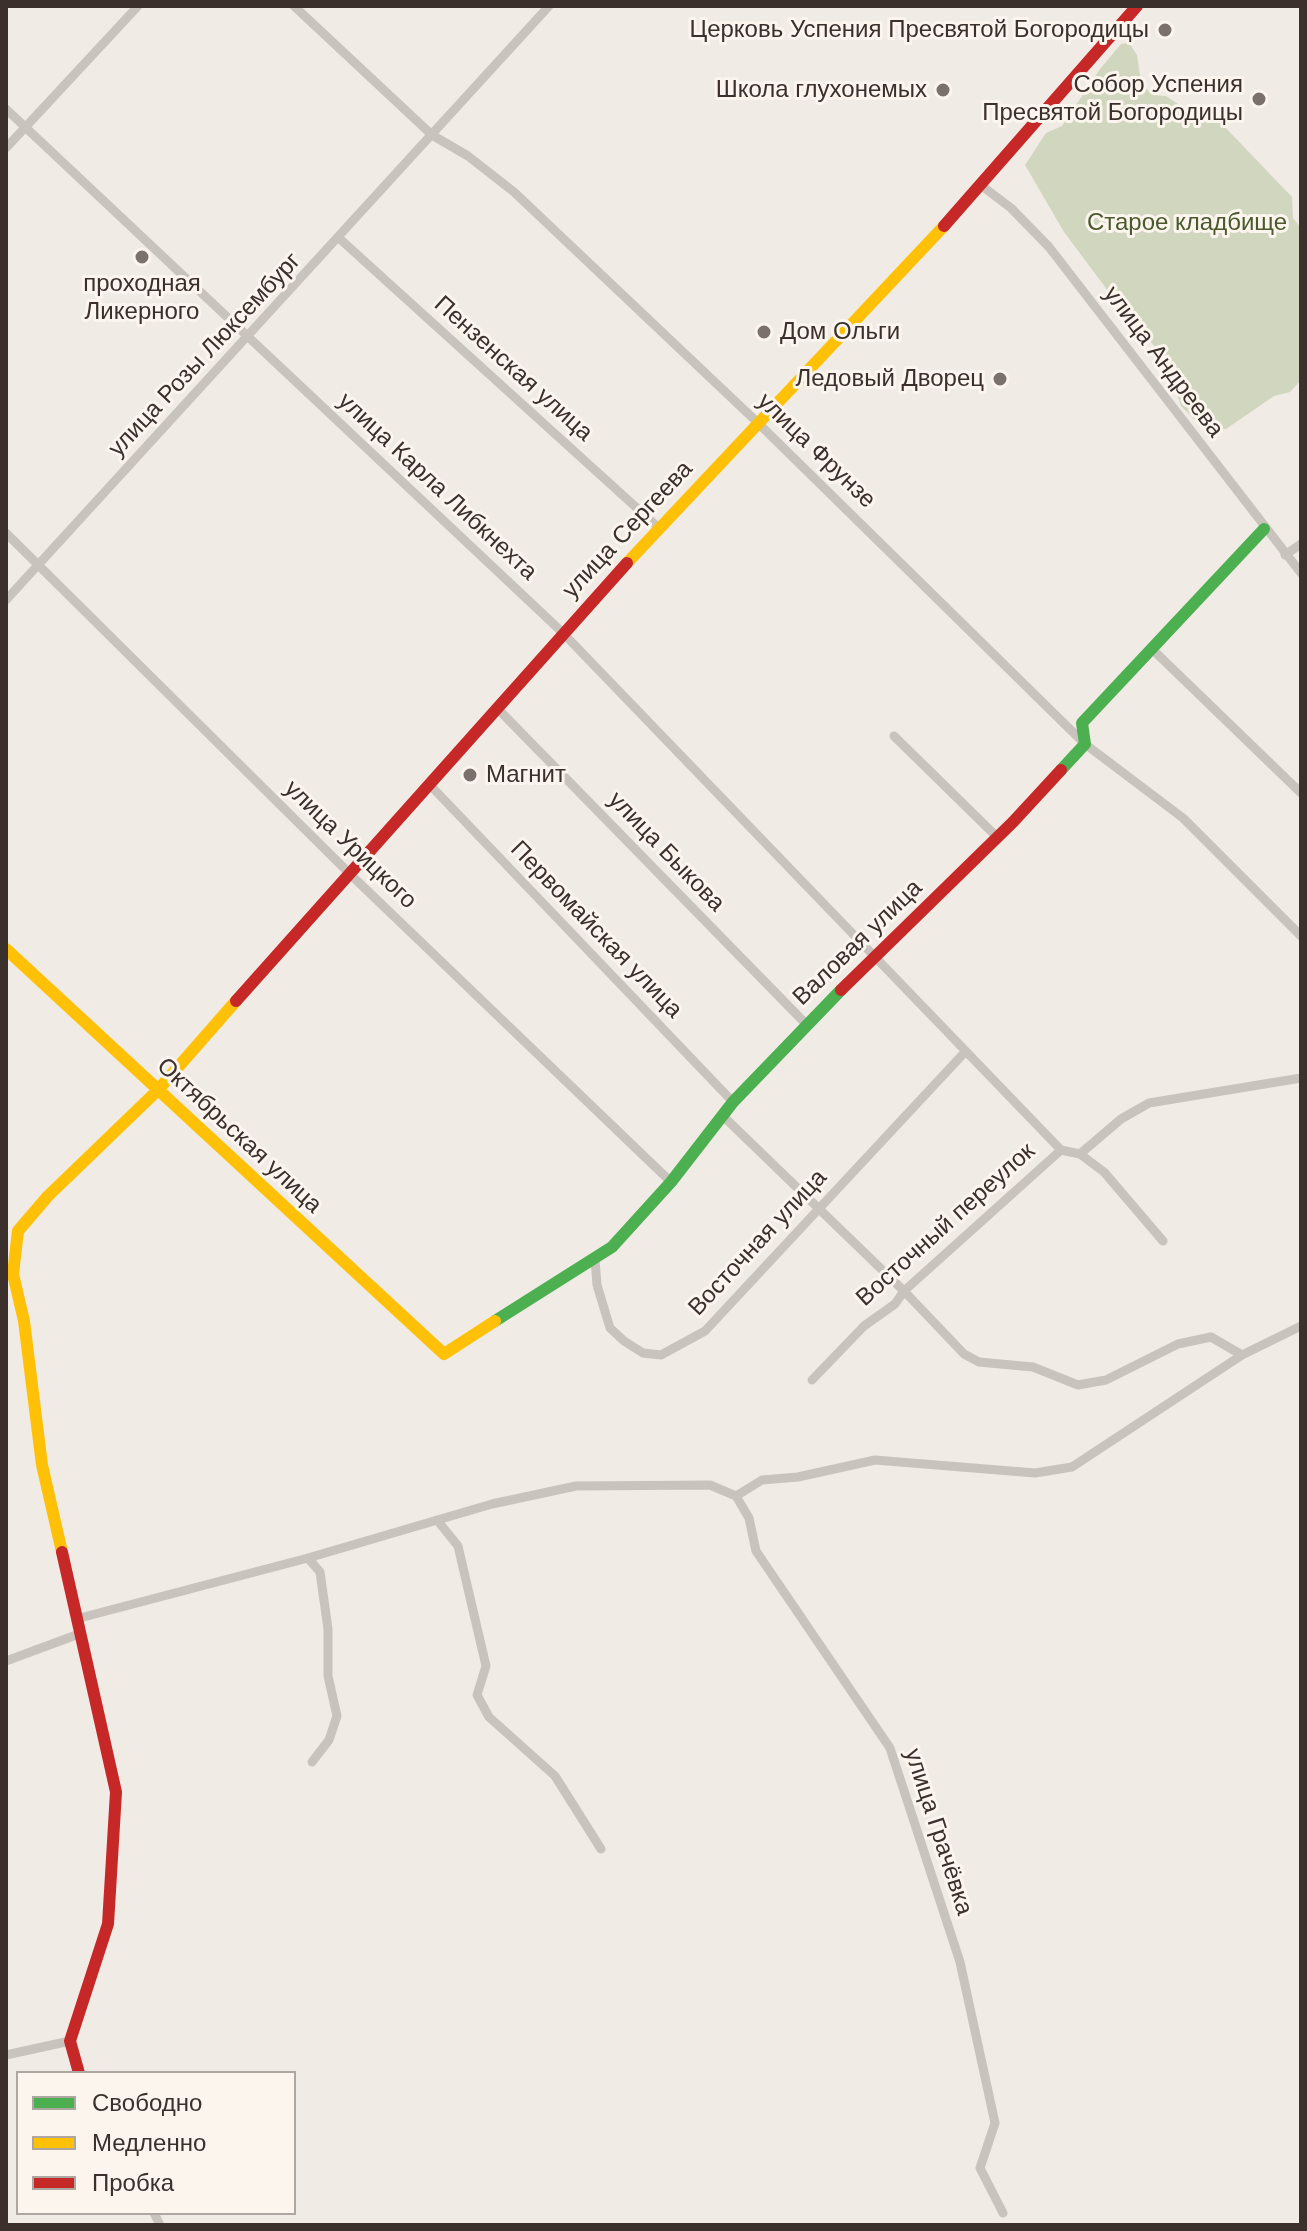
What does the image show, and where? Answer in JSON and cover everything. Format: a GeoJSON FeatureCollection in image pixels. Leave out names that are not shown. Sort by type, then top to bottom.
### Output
{"type":"FeatureCollection","features":[{"type":"Feature","properties":{"kind":"street"},"geometry":{"type":"LineString","coordinates":[[6,148],[138,6]]}},
{"type":"Feature","properties":{"kind":"street","name":"улица Фрунзе"},"geometry":{"type":"LineString","coordinates":[[294,6],[432,135],[468,156],[514,192],[757,422],[1085,744],[1183,818],[1301,936]]}},
{"type":"Feature","properties":{"kind":"street","name":"улица Розы Люксембург"},"geometry":{"type":"LineString","coordinates":[[6,600],[340,239],[549,6]]}},
{"type":"Feature","properties":{"kind":"street","name":"улица Сергеева"},"geometry":{"type":"LineString","coordinates":[[70,2041],[108,1924],[116,1792],[42,1465],[24,1321],[13,1274],[18,1231],[48,1196],[158,1090],[351,875],[562,632],[982,186],[1137,6]]}},
{"type":"Feature","properties":{"kind":"street","name":"улица Карла Либкнехта"},"geometry":{"type":"LineString","coordinates":[[6,109],[562,632],[1061,1150]]}},
{"type":"Feature","properties":{"kind":"street","name":"улица Андреева"},"geometry":{"type":"LineString","coordinates":[[982,186],[1011,208],[1049,247],[1301,573]]}},
{"type":"Feature","properties":{"kind":"street","name":"Пензенская улица"},"geometry":{"type":"LineString","coordinates":[[340,239],[660,529]]}},
{"type":"Feature","properties":{"kind":"street","name":"Валовая улица"},"geometry":{"type":"LineString","coordinates":[[444,1354],[612,1247],[671,1182],[733,1102],[806,1024],[997,837],[1085,744],[1082,723],[1264,529]]}},
{"type":"Feature","properties":{"kind":"street","name":"улица Урицкого"},"geometry":{"type":"LineString","coordinates":[[6,533],[351,875],[671,1182]]}},
{"type":"Feature","properties":{"kind":"street"},"geometry":{"type":"LineString","coordinates":[[1285,555],[1301,544]]}},
{"type":"Feature","properties":{"kind":"street"},"geometry":{"type":"LineString","coordinates":[[1151,648],[1301,793]]}},
{"type":"Feature","properties":{"kind":"street","name":"улица Быкова"},"geometry":{"type":"LineString","coordinates":[[497,708],[806,1024]]}},
{"type":"Feature","properties":{"kind":"street"},"geometry":{"type":"LineString","coordinates":[[894,736],[997,837]]}},
{"type":"Feature","properties":{"kind":"street","name":"Первомайская улица"},"geometry":{"type":"LineString","coordinates":[[430,785],[733,1102]]}},
{"type":"Feature","properties":{"kind":"street","name":"Октябрьская улица"},"geometry":{"type":"LineString","coordinates":[[6,949],[444,1354]]}},
{"type":"Feature","properties":{"kind":"street","name":"Восточная улица"},"geometry":{"type":"LineString","coordinates":[[595,1260],[597,1285],[610,1328],[643,1353],[661,1355],[705,1331],[965,1052]]}},
{"type":"Feature","properties":{"kind":"street"},"geometry":{"type":"LineString","coordinates":[[1163,1241],[1104,1172],[1080,1154],[1121,1119],[1149,1103],[1301,1078]]}},
{"type":"Feature","properties":{"kind":"street"},"geometry":{"type":"LineString","coordinates":[[723,1116],[904,1291],[964,1354],[979,1362],[1033,1367],[1078,1385],[1106,1380],[1178,1344],[1211,1337],[1242,1355]]}},
{"type":"Feature","properties":{"kind":"street","name":"Восточный переулок"},"geometry":{"type":"LineString","coordinates":[[812,1380],[864,1326],[895,1304],[904,1291],[1061,1150],[1080,1154]]}},
{"type":"Feature","properties":{"kind":"street"},"geometry":{"type":"LineString","coordinates":[[76,1619],[308,1558],[437,1520],[576,1486],[710,1485],[736,1496],[762,1480],[798,1477],[875,1460],[1035,1473],[1072,1467],[1242,1355],[1301,1326]]}},
{"type":"Feature","properties":{"kind":"street","name":"улица Грачёвка"},"geometry":{"type":"LineString","coordinates":[[736,1496],[749,1518],[756,1551],[890,1748],[960,1962],[995,2123],[980,2168],[1003,2213]]}},
{"type":"Feature","properties":{"kind":"street"},"geometry":{"type":"LineString","coordinates":[[437,1520],[458,1546],[486,1666],[477,1695],[489,1717],[555,1776],[601,1849]]}},
{"type":"Feature","properties":{"kind":"street"},"geometry":{"type":"LineString","coordinates":[[308,1558],[320,1572],[328,1629],[328,1676],[337,1716],[329,1740],[312,1762]]}},
{"type":"Feature","properties":{"kind":"street"},"geometry":{"type":"LineString","coordinates":[[6,1661],[79,1634]]}},
{"type":"Feature","properties":{"kind":"street"},"geometry":{"type":"LineString","coordinates":[[6,2055],[70,2041],[78,2071]]}},
{"type":"Feature","properties":{"kind":"green space","name":"Старое кладбище"},"geometry":{"type":"Polygon","coordinates":[[[1129,43],[1137,55],[1141,82],[1152,95],[1166,96],[1184,108],[1192,119],[1212,118],[1221,123],[1292,197],[1293,218],[1301,228],[1301,380],[1290,392],[1274,396],[1226,429],[1205,430],[1181,406],[1174,386],[1175,371],[1130,317],[1118,311],[1111,295],[1064,232],[1025,165],[1046,133],[1062,126],[1100,69],[1121,44],[1129,43]]]}},
{"type":"Feature","properties":{"kind":"traffic: fast"},"geometry":{"type":"LineString","coordinates":[[1061,770],[1085,744],[1082,723],[1264,529]]}},
{"type":"Feature","properties":{"kind":"traffic: fast"},"geometry":{"type":"LineString","coordinates":[[495,1321],[612,1247],[671,1182],[733,1102],[841,990]]}},
{"type":"Feature","properties":{"kind":"traffic: slow"},"geometry":{"type":"LineString","coordinates":[[627,563],[944,226]]}},
{"type":"Feature","properties":{"kind":"traffic: slow"},"geometry":{"type":"LineString","coordinates":[[6,949],[444,1354],[495,1321]]}},
{"type":"Feature","properties":{"kind":"traffic: slow"},"geometry":{"type":"LineString","coordinates":[[62,1552],[42,1465],[24,1321],[13,1274],[18,1231],[48,1196],[158,1090],[236,1001]]}},
{"type":"Feature","properties":{"kind":"traffic: jam"},"geometry":{"type":"LineString","coordinates":[[944,226],[1137,6]]}},
{"type":"Feature","properties":{"kind":"traffic: jam"},"geometry":{"type":"LineString","coordinates":[[236,1001],[627,563]]}},
{"type":"Feature","properties":{"kind":"traffic: jam"},"geometry":{"type":"LineString","coordinates":[[841,990],[1013,822],[1061,770]]}},
{"type":"Feature","properties":{"kind":"traffic: jam"},"geometry":{"type":"LineString","coordinates":[[62,1552],[116,1792],[108,1924],[70,2041],[78,2071]]}},
{"type":"Feature","properties":{"kind":"place","name":"Церковь Успения Пресвятой Богородицы"},"geometry":{"type":"Point","coordinates":[1165,30]}},
{"type":"Feature","properties":{"kind":"place","name":"Школа глухонемых"},"geometry":{"type":"Point","coordinates":[943,90]}},
{"type":"Feature","properties":{"kind":"place","name":"Собор Успения Пресвятой Богородицы"},"geometry":{"type":"Point","coordinates":[1259,99]}},
{"type":"Feature","properties":{"kind":"place","name":"проходная Ликерного"},"geometry":{"type":"Point","coordinates":[142,257]}},
{"type":"Feature","properties":{"kind":"place","name":"Дом Ольги"},"geometry":{"type":"Point","coordinates":[764,332]}},
{"type":"Feature","properties":{"kind":"place","name":"Ледовый Дворец"},"geometry":{"type":"Point","coordinates":[1000,379]}},
{"type":"Feature","properties":{"kind":"place","name":"Магнит"},"geometry":{"type":"Point","coordinates":[470,775]}}]}
